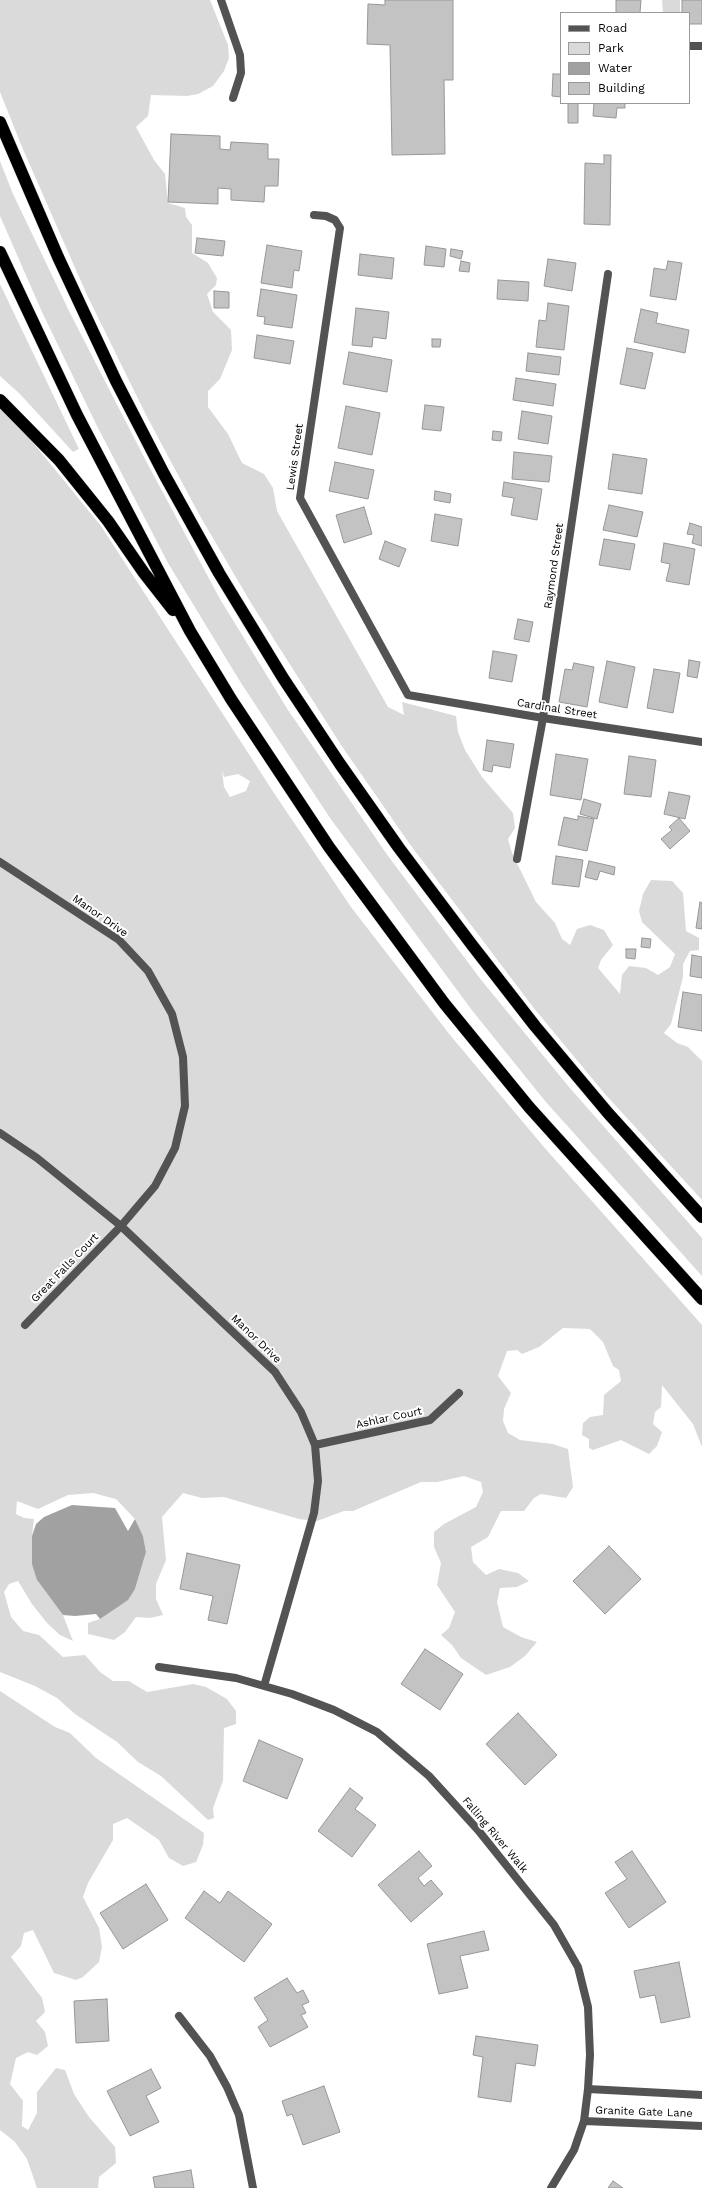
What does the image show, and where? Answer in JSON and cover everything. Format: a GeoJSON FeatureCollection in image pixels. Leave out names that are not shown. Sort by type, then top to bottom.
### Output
{"type":"FeatureCollection","features":[{"type":"Feature","properties":{"kind":"highway"},"geometry":{"type":"LineString","coordinates":[[0,122],[58,257],[116,381],[164,474],[219,573],[283,678],[340,764],[399,848],[535,1026],[608,1113],[702,1217]]}},
{"type":"Feature","properties":{"kind":"highway"},"geometry":{"type":"LineString","coordinates":[[0,252],[77,415],[190,631],[231,698],[328,848],[444,1003],[528,1107],[702,1300]]}},
{"type":"Feature","properties":{"kind":"highway"},"geometry":{"type":"LineString","coordinates":[[0,400],[58,460],[108,522],[144,573],[190,631]]}},
{"type":"Feature","properties":{"kind":"highway"},"geometry":{"type":"LineString","coordinates":[[670,1266],[702,1307]]}},
{"type":"Feature","properties":{"kind":"street"},"geometry":{"type":"LineString","coordinates":[[221,0],[240,54],[241,73],[234,98]]}},
{"type":"Feature","properties":{"kind":"street"},"geometry":{"type":"LineString","coordinates":[[690,46],[702,46]]}},
{"type":"Feature","properties":{"kind":"street","name":"Lewis Street"},"geometry":{"type":"LineString","coordinates":[[314,215],[326,216],[335,220],[340,228],[300,498],[408,695]]}},
{"type":"Feature","properties":{"kind":"street","name":"Raymond Street"},"geometry":{"type":"LineString","coordinates":[[517,859],[543,718],[608,274]]}},
{"type":"Feature","properties":{"kind":"street","name":"Cardinal Street"},"geometry":{"type":"LineString","coordinates":[[408,695],[543,718],[702,742]]}},
{"type":"Feature","properties":{"kind":"street","name":"Manor Drive"},"geometry":{"type":"LineString","coordinates":[[0,862],[119,940],[148,971],[172,1014],[183,1057],[185,1106],[176,1148],[155,1186],[121,1226]]}},
{"type":"Feature","properties":{"kind":"street","name":"Manor Drive"},"geometry":{"type":"LineString","coordinates":[[0,1133],[37,1158],[121,1226],[275,1372],[301,1412],[314,1445],[318,1481],[314,1513],[264,1686]]}},
{"type":"Feature","properties":{"kind":"street","name":"Great Falls Court"},"geometry":{"type":"LineString","coordinates":[[25,1325],[121,1226]]}},
{"type":"Feature","properties":{"kind":"street","name":"Ashlar Court"},"geometry":{"type":"LineString","coordinates":[[314,1445],[430,1420],[459,1393]]}},
{"type":"Feature","properties":{"kind":"street","name":"Falling River Walk"},"geometry":{"type":"LineString","coordinates":[[159,1667],[236,1678],[264,1686],[334,1710],[377,1732],[429,1776],[478,1830],[554,1925],[578,1967],[588,2008],[588,2089],[584,2121],[574,2150],[551,2188]]}},
{"type":"Feature","properties":{"kind":"street"},"geometry":{"type":"LineString","coordinates":[[179,2016],[210,2056],[227,2087],[239,2115],[253,2188]]}},
{"type":"Feature","properties":{"kind":"street","name":"Granite Gate Lane"},"geometry":{"type":"LineString","coordinates":[[588,2089],[702,2095]]}},
{"type":"Feature","properties":{"kind":"street","name":"Granite Gate Lane"},"geometry":{"type":"LineString","coordinates":[[584,2121],[702,2126]]}},
{"type":"Feature","properties":{"kind":"green space"},"geometry":{"type":"Polygon","coordinates":[[[0,0],[210,0],[228,45],[229,58],[224,71],[213,86],[198,94],[187,96],[151,95],[148,116],[136,127],[154,160],[165,174],[168,203],[185,208],[186,217],[192,225],[192,253],[208,263],[217,278],[216,285],[207,294],[213,312],[231,330],[232,350],[220,379],[208,391],[208,407],[228,434],[242,463],[264,474],[273,488],[277,511],[388,707],[404,715],[402,702],[456,716],[458,732],[465,750],[482,777],[513,813],[515,828],[508,839],[512,853],[536,902],[555,923],[562,939],[570,945],[577,929],[590,925],[604,930],[613,945],[601,960],[598,968],[620,994],[622,975],[629,966],[646,968],[658,975],[670,967],[675,954],[642,922],[639,911],[643,894],[651,880],[672,881],[683,893],[686,931],[699,938],[699,950],[690,951],[683,964],[683,977],[671,1024],[664,1033],[677,1043],[688,1047],[702,1061],[702,1200],[605,1094],[533,1007],[409,843],[341,745],[251,603],[200,516],[146,415],[87,295],[22,147],[0,92],[0,0]]]}},
{"type":"Feature","properties":{"kind":"green space"},"geometry":{"type":"Polygon","coordinates":[[[662,0],[680,0],[680,12],[663,12],[662,0]]]}},
{"type":"Feature","properties":{"kind":"green space"},"geometry":{"type":"Polygon","coordinates":[[[0,161],[13,194],[70,313],[146,461],[220,599],[288,710],[388,856],[482,981],[569,1087],[702,1238],[702,1276],[545,1101],[471,1009],[330,818],[241,683],[168,563],[96,424],[42,312],[0,216],[0,161]]]}},
{"type":"Feature","properties":{"kind":"green space"},"geometry":{"type":"Polygon","coordinates":[[[0,284],[79,449],[73,452],[20,394],[0,376],[0,284]]]}},
{"type":"Feature","properties":{"kind":"green space"},"geometry":{"type":"Polygon","coordinates":[[[0,409],[26,434],[101,526],[276,796],[351,907],[450,1035],[543,1146],[702,1325],[702,1447],[693,1424],[662,1385],[661,1407],[655,1412],[653,1424],[662,1432],[657,1446],[649,1454],[621,1440],[593,1450],[589,1448],[589,1439],[582,1435],[583,1423],[590,1417],[603,1415],[604,1395],[621,1381],[619,1370],[613,1366],[603,1342],[590,1329],[563,1328],[539,1347],[522,1354],[517,1350],[507,1351],[498,1376],[511,1393],[504,1409],[503,1421],[508,1433],[520,1440],[553,1444],[568,1449],[573,1487],[566,1498],[541,1494],[534,1498],[524,1511],[501,1511],[488,1537],[471,1547],[473,1562],[486,1575],[499,1569],[518,1573],[529,1581],[517,1587],[500,1588],[497,1602],[503,1627],[521,1637],[537,1642],[525,1656],[510,1667],[486,1675],[461,1658],[452,1645],[441,1635],[449,1628],[455,1612],[437,1585],[441,1563],[434,1547],[434,1532],[444,1524],[476,1507],[483,1492],[481,1482],[464,1476],[437,1482],[421,1482],[353,1511],[344,1511],[317,1521],[299,1519],[224,1497],[202,1498],[183,1493],[162,1517],[166,1560],[156,1584],[156,1599],[163,1615],[150,1618],[136,1617],[125,1632],[114,1640],[88,1634],[88,1623],[100,1619],[135,1589],[146,1552],[143,1536],[135,1519],[116,1499],[93,1493],[68,1495],[38,1509],[17,1501],[16,1514],[24,1518],[34,1519],[32,1536],[37,1580],[63,1615],[73,1641],[60,1635],[47,1623],[32,1604],[18,1581],[9,1584],[4,1592],[11,1617],[23,1631],[39,1635],[63,1657],[85,1655],[100,1672],[113,1681],[129,1681],[147,1692],[193,1684],[206,1687],[227,1699],[236,1711],[236,1724],[224,1728],[223,1781],[213,1808],[214,1818],[208,1820],[161,1776],[138,1762],[117,1742],[75,1714],[57,1698],[35,1686],[0,1672],[0,409]],[[222,770],[224,787],[230,797],[246,791],[250,781],[238,774],[224,777],[222,770]]]}},
{"type":"Feature","properties":{"kind":"green space"},"geometry":{"type":"Polygon","coordinates":[[[0,1691],[55,1727],[70,1733],[96,1758],[204,1833],[203,1845],[196,1862],[183,1866],[169,1858],[159,1840],[127,1818],[113,1824],[113,1840],[88,1883],[83,1897],[99,1928],[102,1947],[99,1962],[83,1977],[76,1980],[54,1973],[33,1930],[24,1933],[21,1946],[11,1957],[42,1998],[45,2012],[36,2021],[45,2032],[48,2046],[37,2055],[28,2052],[16,2058],[10,2084],[23,2101],[22,2126],[28,2130],[37,2113],[37,2092],[56,2068],[65,2070],[74,2094],[89,2117],[115,2147],[116,2163],[99,2177],[98,2188],[37,2188],[27,2159],[15,2142],[0,2130],[0,1691]]]}},
{"type":"Feature","properties":{"kind":"water"},"geometry":{"type":"Polygon","coordinates":[[[72,1505],[115,1508],[128,1531],[135,1519],[143,1536],[146,1552],[135,1589],[128,1600],[100,1619],[96,1614],[75,1616],[63,1615],[37,1580],[32,1564],[32,1536],[36,1524],[44,1517],[72,1505]]]}},
{"type":"Feature","properties":{"kind":"building"},"geometry":{"type":"Polygon","coordinates":[[[385,0],[453,0],[453,80],[444,80],[445,154],[392,155],[390,45],[367,44],[368,4],[385,5],[385,0]]]}},
{"type":"Feature","properties":{"kind":"building"},"geometry":{"type":"Polygon","coordinates":[[[616,0],[641,0],[640,12],[616,12],[616,0]]]}},
{"type":"Feature","properties":{"kind":"building"},"geometry":{"type":"Polygon","coordinates":[[[682,0],[702,0],[702,24],[690,24],[690,12],[682,12],[682,0]]]}},
{"type":"Feature","properties":{"kind":"building"},"geometry":{"type":"Polygon","coordinates":[[[553,74],[560,74],[560,97],[552,96],[553,74]]]}},
{"type":"Feature","properties":{"kind":"building"},"geometry":{"type":"Polygon","coordinates":[[[568,104],[578,104],[578,123],[568,123],[568,104]]]}},
{"type":"Feature","properties":{"kind":"building"},"geometry":{"type":"Polygon","coordinates":[[[594,104],[625,104],[625,108],[617,108],[616,118],[593,116],[594,104]]]}},
{"type":"Feature","properties":{"kind":"building"},"geometry":{"type":"Polygon","coordinates":[[[171,134],[220,136],[220,149],[230,150],[231,142],[268,144],[268,159],[279,159],[278,186],[265,186],[264,202],[231,200],[231,189],[218,188],[218,204],[168,202],[171,134]]]}},
{"type":"Feature","properties":{"kind":"building"},"geometry":{"type":"Polygon","coordinates":[[[604,155],[611,155],[610,225],[584,224],[585,163],[604,164],[604,155]]]}},
{"type":"Feature","properties":{"kind":"building"},"geometry":{"type":"Polygon","coordinates":[[[197,238],[225,241],[223,256],[195,253],[197,238]]]}},
{"type":"Feature","properties":{"kind":"building"},"geometry":{"type":"Polygon","coordinates":[[[267,245],[302,251],[299,271],[294,270],[292,288],[261,283],[267,245]]]}},
{"type":"Feature","properties":{"kind":"building"},"geometry":{"type":"Polygon","coordinates":[[[426,246],[446,249],[444,267],[424,265],[426,246]]]}},
{"type":"Feature","properties":{"kind":"building"},"geometry":{"type":"Polygon","coordinates":[[[451,249],[463,251],[461,259],[450,256],[451,249]]]}},
{"type":"Feature","properties":{"kind":"building"},"geometry":{"type":"Polygon","coordinates":[[[360,254],[394,258],[392,279],[358,275],[360,254]]]}},
{"type":"Feature","properties":{"kind":"building"},"geometry":{"type":"Polygon","coordinates":[[[548,259],[576,263],[572,291],[544,286],[548,259]]]}},
{"type":"Feature","properties":{"kind":"building"},"geometry":{"type":"Polygon","coordinates":[[[461,261],[470,263],[469,272],[459,271],[461,261]]]}},
{"type":"Feature","properties":{"kind":"building"},"geometry":{"type":"Polygon","coordinates":[[[668,261],[682,263],[676,300],[650,296],[654,268],[666,270],[668,261]]]}},
{"type":"Feature","properties":{"kind":"building"},"geometry":{"type":"Polygon","coordinates":[[[498,280],[529,282],[528,301],[497,299],[498,280]]]}},
{"type":"Feature","properties":{"kind":"building"},"geometry":{"type":"Polygon","coordinates":[[[261,289],[297,295],[292,328],[264,324],[265,317],[257,316],[261,289]]]}},
{"type":"Feature","properties":{"kind":"building"},"geometry":{"type":"Polygon","coordinates":[[[214,291],[229,292],[229,308],[214,308],[214,291]]]}},
{"type":"Feature","properties":{"kind":"building"},"geometry":{"type":"Polygon","coordinates":[[[548,303],[569,306],[564,350],[536,347],[539,320],[546,321],[548,303]]]}},
{"type":"Feature","properties":{"kind":"building"},"geometry":{"type":"Polygon","coordinates":[[[356,308],[389,312],[386,339],[373,337],[372,347],[352,345],[356,308]]]}},
{"type":"Feature","properties":{"kind":"building"},"geometry":{"type":"Polygon","coordinates":[[[641,309],[658,313],[656,323],[689,330],[685,353],[634,342],[641,309]]]}},
{"type":"Feature","properties":{"kind":"building"},"geometry":{"type":"Polygon","coordinates":[[[257,335],[294,341],[290,364],[254,358],[257,335]]]}},
{"type":"Feature","properties":{"kind":"building"},"geometry":{"type":"Polygon","coordinates":[[[432,339],[441,339],[440,347],[432,347],[432,339]]]}},
{"type":"Feature","properties":{"kind":"building"},"geometry":{"type":"Polygon","coordinates":[[[627,348],[653,353],[645,389],[620,384],[627,348]]]}},
{"type":"Feature","properties":{"kind":"building"},"geometry":{"type":"Polygon","coordinates":[[[349,352],[392,360],[387,392],[343,384],[349,352]]]}},
{"type":"Feature","properties":{"kind":"building"},"geometry":{"type":"Polygon","coordinates":[[[528,353],[561,357],[559,375],[526,371],[528,353]]]}},
{"type":"Feature","properties":{"kind":"building"},"geometry":{"type":"Polygon","coordinates":[[[516,378],[556,384],[553,406],[513,400],[516,378]]]}},
{"type":"Feature","properties":{"kind":"building"},"geometry":{"type":"Polygon","coordinates":[[[425,405],[444,407],[441,431],[422,429],[425,405]]]}},
{"type":"Feature","properties":{"kind":"building"},"geometry":{"type":"Polygon","coordinates":[[[346,406],[380,413],[372,455],[338,448],[346,406]]]}},
{"type":"Feature","properties":{"kind":"building"},"geometry":{"type":"Polygon","coordinates":[[[522,411],[552,416],[548,444],[518,439],[522,411]]]}},
{"type":"Feature","properties":{"kind":"building"},"geometry":{"type":"Polygon","coordinates":[[[493,431],[502,432],[501,441],[492,440],[493,431]]]}},
{"type":"Feature","properties":{"kind":"building"},"geometry":{"type":"Polygon","coordinates":[[[514,452],[552,456],[549,482],[512,479],[514,452]]]}},
{"type":"Feature","properties":{"kind":"building"},"geometry":{"type":"Polygon","coordinates":[[[613,454],[647,459],[642,494],[608,489],[613,454]]]}},
{"type":"Feature","properties":{"kind":"building"},"geometry":{"type":"Polygon","coordinates":[[[335,462],[374,470],[368,499],[329,491],[335,462]]]}},
{"type":"Feature","properties":{"kind":"building"},"geometry":{"type":"Polygon","coordinates":[[[504,482],[542,489],[537,520],[511,515],[514,498],[502,496],[504,482]]]}},
{"type":"Feature","properties":{"kind":"building"},"geometry":{"type":"Polygon","coordinates":[[[435,491],[451,494],[450,503],[434,500],[435,491]]]}},
{"type":"Feature","properties":{"kind":"building"},"geometry":{"type":"Polygon","coordinates":[[[609,505],[643,512],[637,537],[603,530],[609,505]]]}},
{"type":"Feature","properties":{"kind":"building"},"geometry":{"type":"Polygon","coordinates":[[[364,507],[372,534],[344,543],[336,515],[364,507]]]}},
{"type":"Feature","properties":{"kind":"building"},"geometry":{"type":"Polygon","coordinates":[[[435,514],[462,519],[458,546],[431,541],[435,514]]]}},
{"type":"Feature","properties":{"kind":"building"},"geometry":{"type":"Polygon","coordinates":[[[690,523],[702,527],[702,546],[692,543],[694,535],[687,534],[690,523]]]}},
{"type":"Feature","properties":{"kind":"building"},"geometry":{"type":"Polygon","coordinates":[[[604,539],[635,544],[630,570],[599,565],[604,539]]]}},
{"type":"Feature","properties":{"kind":"building"},"geometry":{"type":"Polygon","coordinates":[[[385,541],[406,549],[399,567],[379,559],[385,541]]]}},
{"type":"Feature","properties":{"kind":"building"},"geometry":{"type":"Polygon","coordinates":[[[664,543],[695,549],[689,585],[666,581],[670,564],[661,562],[664,543]]]}},
{"type":"Feature","properties":{"kind":"building"},"geometry":{"type":"Polygon","coordinates":[[[518,619],[533,622],[529,642],[514,639],[518,619]]]}},
{"type":"Feature","properties":{"kind":"building"},"geometry":{"type":"Polygon","coordinates":[[[493,651],[517,655],[512,682],[489,678],[493,651]]]}},
{"type":"Feature","properties":{"kind":"building"},"geometry":{"type":"Polygon","coordinates":[[[689,660],[700,662],[697,678],[687,676],[689,660]]]}},
{"type":"Feature","properties":{"kind":"building"},"geometry":{"type":"Polygon","coordinates":[[[607,661],[635,667],[627,708],[599,702],[607,661]]]}},
{"type":"Feature","properties":{"kind":"building"},"geometry":{"type":"Polygon","coordinates":[[[574,663],[594,667],[587,707],[559,702],[565,669],[572,670],[574,663]]]}},
{"type":"Feature","properties":{"kind":"building"},"geometry":{"type":"Polygon","coordinates":[[[654,669],[680,673],[673,713],[647,708],[654,669]]]}},
{"type":"Feature","properties":{"kind":"building"},"geometry":{"type":"Polygon","coordinates":[[[487,740],[514,744],[510,768],[493,765],[492,772],[483,770],[487,740]]]}},
{"type":"Feature","properties":{"kind":"building"},"geometry":{"type":"Polygon","coordinates":[[[556,754],[588,759],[581,800],[550,795],[556,754]]]}},
{"type":"Feature","properties":{"kind":"building"},"geometry":{"type":"Polygon","coordinates":[[[629,756],[656,760],[651,797],[624,794],[629,756]]]}},
{"type":"Feature","properties":{"kind":"building"},"geometry":{"type":"Polygon","coordinates":[[[669,792],[690,796],[685,819],[664,814],[669,792]]]}},
{"type":"Feature","properties":{"kind":"building"},"geometry":{"type":"Polygon","coordinates":[[[584,799],[601,804],[597,819],[580,814],[584,799]]]}},
{"type":"Feature","properties":{"kind":"building"},"geometry":{"type":"Polygon","coordinates":[[[578,816],[594,819],[587,851],[558,845],[564,817],[578,820],[578,816]]]}},
{"type":"Feature","properties":{"kind":"building"},"geometry":{"type":"Polygon","coordinates":[[[679,818],[690,831],[670,849],[661,839],[672,830],[669,827],[679,818]]]}},
{"type":"Feature","properties":{"kind":"building"},"geometry":{"type":"Polygon","coordinates":[[[556,856],[583,860],[579,887],[552,884],[556,856]]]}},
{"type":"Feature","properties":{"kind":"building"},"geometry":{"type":"Polygon","coordinates":[[[589,861],[615,867],[614,875],[600,871],[597,880],[585,877],[589,861]]]}},
{"type":"Feature","properties":{"kind":"building"},"geometry":{"type":"Polygon","coordinates":[[[700,902],[702,903],[702,929],[696,928],[700,902]]]}},
{"type":"Feature","properties":{"kind":"building"},"geometry":{"type":"Polygon","coordinates":[[[642,938],[651,939],[650,948],[641,947],[642,938]]]}},
{"type":"Feature","properties":{"kind":"building"},"geometry":{"type":"Polygon","coordinates":[[[626,949],[636,949],[635,959],[626,958],[626,949]]]}},
{"type":"Feature","properties":{"kind":"building"},"geometry":{"type":"Polygon","coordinates":[[[692,955],[702,957],[702,978],[690,976],[692,955]]]}},
{"type":"Feature","properties":{"kind":"building"},"geometry":{"type":"Polygon","coordinates":[[[683,992],[702,995],[702,1031],[678,1027],[683,992]]]}},
{"type":"Feature","properties":{"kind":"building"},"geometry":{"type":"Polygon","coordinates":[[[609,1546],[641,1579],[605,1614],[573,1581],[609,1546]]]}},
{"type":"Feature","properties":{"kind":"building"},"geometry":{"type":"Polygon","coordinates":[[[187,1553],[240,1565],[227,1624],[208,1620],[213,1596],[180,1589],[187,1553]]]}},
{"type":"Feature","properties":{"kind":"building"},"geometry":{"type":"Polygon","coordinates":[[[425,1649],[463,1674],[440,1710],[401,1684],[425,1649]]]}},
{"type":"Feature","properties":{"kind":"building"},"geometry":{"type":"Polygon","coordinates":[[[518,1713],[557,1755],[525,1785],[486,1744],[518,1713]]]}},
{"type":"Feature","properties":{"kind":"building"},"geometry":{"type":"Polygon","coordinates":[[[259,1740],[303,1759],[287,1799],[243,1781],[259,1740]]]}},
{"type":"Feature","properties":{"kind":"building"},"geometry":{"type":"Polygon","coordinates":[[[350,1788],[363,1798],[355,1809],[376,1825],[352,1857],[318,1831],[350,1788]]]}},
{"type":"Feature","properties":{"kind":"building"},"geometry":{"type":"Polygon","coordinates":[[[419,1851],[432,1866],[418,1878],[424,1886],[431,1880],[443,1894],[411,1922],[378,1885],[419,1851]]]}},
{"type":"Feature","properties":{"kind":"building"},"geometry":{"type":"Polygon","coordinates":[[[632,1851],[666,1902],[629,1928],[605,1893],[627,1879],[615,1862],[632,1851]]]}},
{"type":"Feature","properties":{"kind":"building"},"geometry":{"type":"Polygon","coordinates":[[[146,1884],[168,1920],[123,1949],[100,1913],[146,1884]]]}},
{"type":"Feature","properties":{"kind":"building"},"geometry":{"type":"Polygon","coordinates":[[[204,1891],[220,1903],[228,1891],[272,1924],[244,1962],[185,1918],[204,1891]]]}},
{"type":"Feature","properties":{"kind":"building"},"geometry":{"type":"Polygon","coordinates":[[[484,1931],[489,1950],[460,1956],[468,1988],[439,1994],[427,1944],[484,1931]]]}},
{"type":"Feature","properties":{"kind":"building"},"geometry":{"type":"Polygon","coordinates":[[[679,1962],[690,2017],[661,2023],[655,1995],[640,1998],[634,1971],[679,1962]]]}},
{"type":"Feature","properties":{"kind":"building"},"geometry":{"type":"Polygon","coordinates":[[[287,1978],[297,1993],[303,1990],[309,2002],[302,2005],[306,2013],[301,2015],[308,2027],[270,2047],[258,2027],[268,2020],[254,1998],[287,1978]]]}},
{"type":"Feature","properties":{"kind":"building"},"geometry":{"type":"Polygon","coordinates":[[[107,1999],[109,2041],[76,2043],[74,2001],[107,1999]]]}},
{"type":"Feature","properties":{"kind":"building"},"geometry":{"type":"Polygon","coordinates":[[[476,2036],[538,2045],[535,2066],[516,2063],[511,2102],[478,2097],[483,2057],[473,2055],[476,2036]]]}},
{"type":"Feature","properties":{"kind":"building"},"geometry":{"type":"Polygon","coordinates":[[[151,2069],[161,2088],[146,2096],[159,2122],[130,2136],[107,2091],[151,2069]]]}},
{"type":"Feature","properties":{"kind":"building"},"geometry":{"type":"Polygon","coordinates":[[[324,2086],[340,2132],[303,2145],[292,2114],[287,2116],[282,2101],[324,2086]]]}},
{"type":"Feature","properties":{"kind":"building"},"geometry":{"type":"Polygon","coordinates":[[[191,2170],[194,2188],[155,2188],[153,2177],[191,2170]]]}},
{"type":"Feature","properties":{"kind":"building"},"geometry":{"type":"Polygon","coordinates":[[[613,2181],[623,2188],[608,2188],[613,2181]]]}}]}
